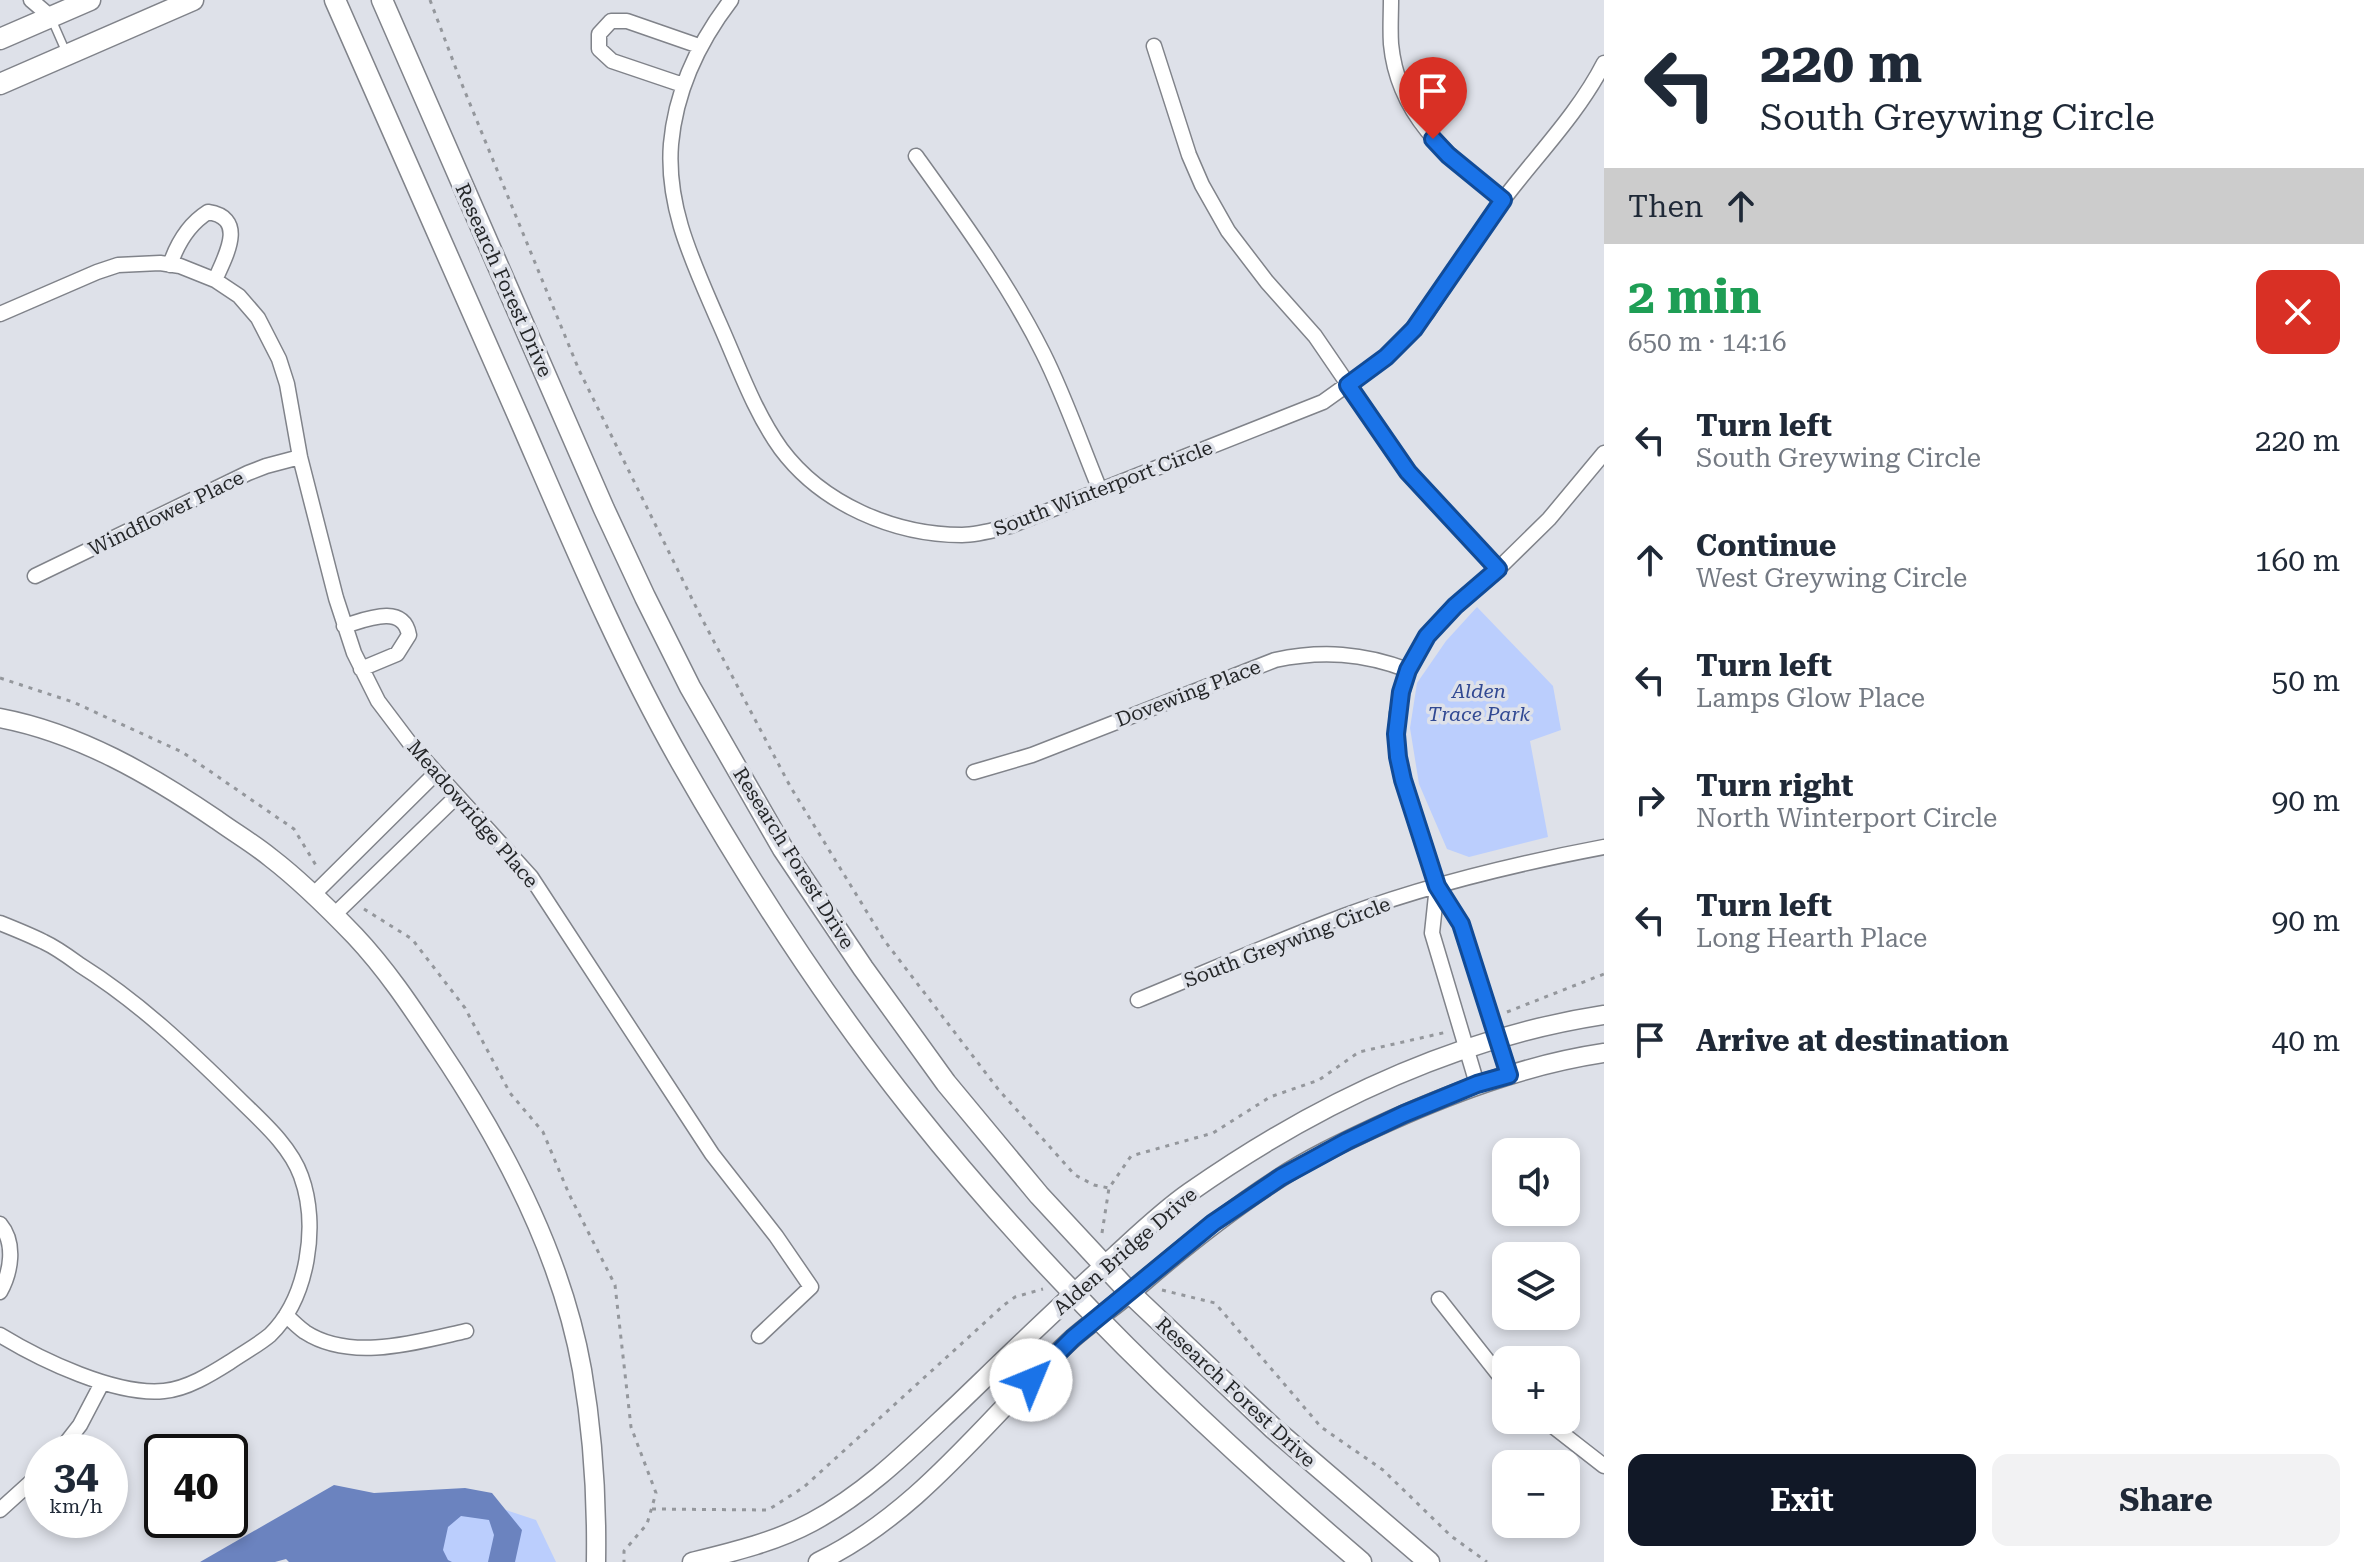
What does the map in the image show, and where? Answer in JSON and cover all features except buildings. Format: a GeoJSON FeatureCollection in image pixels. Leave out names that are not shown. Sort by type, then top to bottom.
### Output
{"type":"FeatureCollection","features":[{"type":"Feature","properties":{"kind":"main road"},"geometry":{"type":"LineString","coordinates":[[0,39],[53,9],[90,0]]}},
{"type":"Feature","properties":{"kind":"main road"},"geometry":{"type":"LineString","coordinates":[[0,84],[193,0]]}},
{"type":"Feature","properties":{"kind":"main road","name":"Research Forest Drive"},"geometry":{"type":"LineString","coordinates":[[335,0],[601,603],[680,760],[745,871],[827,995],[912,1109],[1006,1220],[1098,1319],[1245,1462],[1361,1562]]}},
{"type":"Feature","properties":{"kind":"main road","name":"Research Forest Drive"},"geometry":{"type":"LineString","coordinates":[[382,0],[604,509],[668,645],[783,849],[946,1083],[1039,1195],[1112,1259],[1130,1293],[1274,1429],[1429,1562]]}},
{"type":"Feature","properties":{"kind":"street"},"geometry":{"type":"LineString","coordinates":[[31,0],[53,9]]}},
{"type":"Feature","properties":{"kind":"street","name":"South Winterport Circle"},"geometry":{"type":"LineString","coordinates":[[731,0],[699,46],[683,85],[674,119],[671,147],[674,201],[687,249],[754,401],[782,449],[798,468],[815,484],[855,510],[898,526],[943,534],[965,535],[1010,526],[1295,414],[1323,402],[1348,385],[1386,357],[1414,329],[1503,200],[1579,104],[1604,63]]}},
{"type":"Feature","properties":{"kind":"street"},"geometry":{"type":"LineString","coordinates":[[1391,0],[1391,44],[1406,98],[1433,139],[1448,155],[1503,200]]}},
{"type":"Feature","properties":{"kind":"street"},"geometry":{"type":"LineString","coordinates":[[683,85],[612,61],[599,49],[599,34],[611,21],[627,21],[699,46]]}},
{"type":"Feature","properties":{"kind":"street"},"geometry":{"type":"LineString","coordinates":[[1154,46],[1189,155],[1216,211],[1253,265],[1315,336],[1408,472],[1498,569]]}},
{"type":"Feature","properties":{"kind":"street"},"geometry":{"type":"LineString","coordinates":[[916,156],[993,264],[1021,313],[1044,356],[1100,490]]}},
{"type":"Feature","properties":{"kind":"street"},"geometry":{"type":"LineString","coordinates":[[170,265],[176,249],[196,219],[208,212],[220,214],[227,221],[231,233],[217,281]]}},
{"type":"Feature","properties":{"kind":"street","name":"Meadowridge Place"},"geometry":{"type":"LineString","coordinates":[[0,314],[118,265],[160,263],[180,266],[217,281],[239,296],[258,318],[270,339],[287,384],[300,457],[344,626],[378,701],[412,746],[531,877],[712,1154],[811,1287],[759,1336]]}},
{"type":"Feature","properties":{"kind":"street"},"geometry":{"type":"LineString","coordinates":[[1509,1075],[1461,924],[1437,886],[1398,757],[1397,713],[1408,670],[1427,636],[1549,519],[1604,453]]}},
{"type":"Feature","properties":{"kind":"street","name":"Windflower Place"},"geometry":{"type":"LineString","coordinates":[[35,576],[248,473],[300,457]]}},
{"type":"Feature","properties":{"kind":"street"},"geometry":{"type":"LineString","coordinates":[[344,626],[390,615],[408,627],[409,635],[397,654],[361,669]]}},
{"type":"Feature","properties":{"kind":"street","name":"Dovewing Place"},"geometry":{"type":"LineString","coordinates":[[974,772],[1032,755],[1275,660],[1317,653],[1341,653],[1382,660],[1408,670]]}},
{"type":"Feature","properties":{"kind":"street"},"geometry":{"type":"LineString","coordinates":[[0,718],[26,723],[119,760],[188,801],[272,858],[334,915],[405,995],[463,1084],[502,1152],[551,1262],[582,1368],[593,1443],[597,1504],[596,1562]]}},
{"type":"Feature","properties":{"kind":"street"},"geometry":{"type":"LineString","coordinates":[[313,895],[436,773]]}},
{"type":"Feature","properties":{"kind":"street"},"geometry":{"type":"LineString","coordinates":[[334,915],[457,796]]}},
{"type":"Feature","properties":{"kind":"street","name":"South Greywing Circle"},"geometry":{"type":"LineString","coordinates":[[1138,1000],[1325,923],[1437,886],[1497,869],[1604,847]]}},
{"type":"Feature","properties":{"kind":"street"},"geometry":{"type":"LineString","coordinates":[[1437,886],[1432,933],[1477,1084]]}},
{"type":"Feature","properties":{"kind":"street"},"geometry":{"type":"LineString","coordinates":[[0,923],[58,950],[103,979],[160,1024],[269,1129],[301,1173],[307,1194],[311,1240],[301,1281],[286,1315],[269,1335],[220,1368],[185,1386],[164,1392],[125,1389],[102,1383],[30,1352],[0,1335]]}},
{"type":"Feature","properties":{"kind":"street","name":"Alden Bridge Drive"},"geometry":{"type":"LineString","coordinates":[[692,1562],[740,1551],[776,1538],[840,1506],[899,1460],[1112,1259],[1188,1194],[1259,1146],[1327,1108],[1466,1048],[1604,1015]]}},
{"type":"Feature","properties":{"kind":"street","name":"Alden Bridge Drive"},"geometry":{"type":"LineString","coordinates":[[818,1562],[893,1515],[928,1485],[1073,1338],[1213,1223],[1281,1177],[1361,1134],[1477,1084],[1604,1053]]}},
{"type":"Feature","properties":{"kind":"street"},"geometry":{"type":"LineString","coordinates":[[0,1224],[7,1232],[11,1263],[0,1292]]}},
{"type":"Feature","properties":{"kind":"street"},"geometry":{"type":"LineString","coordinates":[[1439,1299],[1492,1366]]}},
{"type":"Feature","properties":{"kind":"street"},"geometry":{"type":"LineString","coordinates":[[286,1315],[307,1333],[352,1347],[406,1344],[466,1331]]}},
{"type":"Feature","properties":{"kind":"street"},"geometry":{"type":"LineString","coordinates":[[73,1434],[102,1383]]}},
{"type":"Feature","properties":{"kind":"street"},"geometry":{"type":"LineString","coordinates":[[1563,1434],[1604,1466]]}},
{"type":"Feature","properties":{"kind":"street"},"geometry":{"type":"LineString","coordinates":[[0,1510],[24,1488]]}},
{"type":"Feature","properties":{"kind":"lane"},"geometry":{"type":"LineString","coordinates":[[53,9],[67,55]]}},
{"type":"Feature","properties":{"kind":"path"},"geometry":{"type":"LineString","coordinates":[[430,0],[579,370],[700,615],[790,786],[884,940],[998,1089],[1075,1175],[1094,1185],[1109,1188]]}},
{"type":"Feature","properties":{"kind":"path"},"geometry":{"type":"LineString","coordinates":[[1104,1227],[1112,1259]]}},
{"type":"Feature","properties":{"kind":"path"},"geometry":{"type":"LineString","coordinates":[[1146,1279],[1163,1291],[1215,1303],[1321,1427],[1383,1470],[1451,1536],[1487,1562]]}},
{"type":"Feature","properties":{"kind":"green space","name":"Alden Trace Park"},"geometry":{"type":"Polygon","coordinates":[[[1477,607],[1553,686],[1561,730],[1530,741],[1548,837],[1469,857],[1447,849],[1419,784],[1410,728],[1417,683],[1446,641],[1477,607]]]}},
{"type":"Feature","properties":{"kind":"green space"},"geometry":{"type":"Polygon","coordinates":[[[491,1505],[536,1520],[556,1562],[385,1562],[452,1508],[491,1505]]]}},
{"type":"Feature","properties":{"kind":"shaded area"},"geometry":{"type":"Polygon","coordinates":[[[334,1485],[374,1493],[465,1488],[492,1493],[522,1530],[515,1562],[488,1562],[494,1535],[489,1520],[461,1516],[448,1527],[443,1550],[452,1562],[289,1562],[286,1559],[275,1562],[200,1562],[242,1538],[248,1538],[248,1534],[334,1485]]]}},
{"type":"Feature","properties":{"kind":"route"},"geometry":{"type":"LineString","coordinates":[[1031,1380],[1073,1338],[1213,1223],[1281,1177],[1404,1114],[1477,1084],[1509,1075],[1461,924],[1437,886],[1403,780],[1396,734],[1401,692],[1408,670],[1427,636],[1455,606],[1498,569],[1408,472],[1348,385],[1371,370],[1414,329],[1503,200],[1433,139]]}}]}
